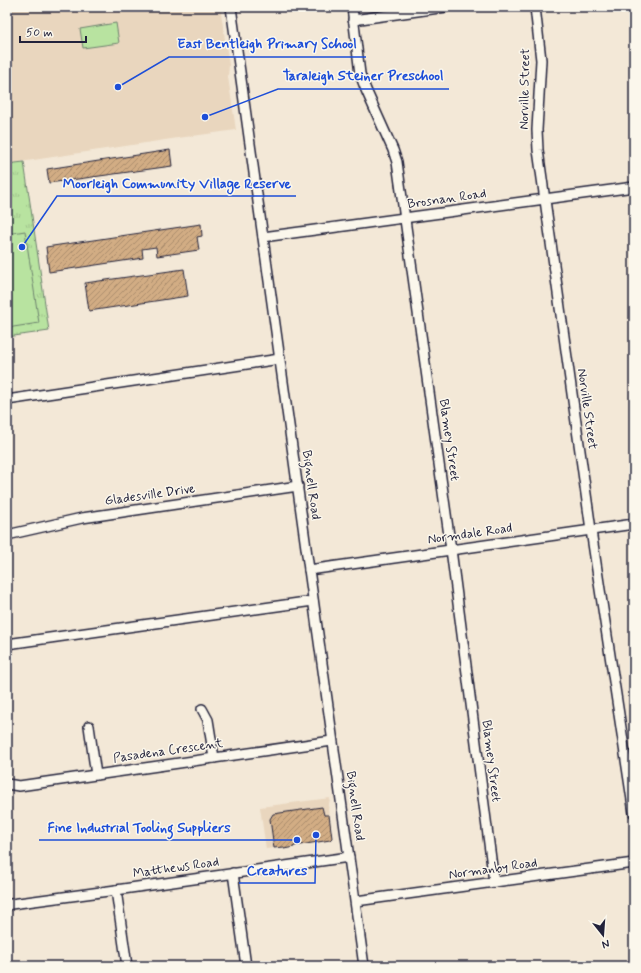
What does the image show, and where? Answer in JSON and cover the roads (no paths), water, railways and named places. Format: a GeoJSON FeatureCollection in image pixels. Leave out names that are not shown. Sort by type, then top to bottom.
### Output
{"type":"FeatureCollection","features":[{"type":"Feature","properties":{"kind":"street","name":"Bignell Road"},"geometry":{"type":"LineString","coordinates":[[231,7],[364,966]]}},
{"type":"Feature","properties":{"kind":"street","name":"Blamey Street"},"geometry":{"type":"LineString","coordinates":[[352,7],[360,74],[395,156],[451,550],[494,882]]}},
{"type":"Feature","properties":{"kind":"street"},"geometry":{"type":"LineString","coordinates":[[353,20],[446,7]]}},
{"type":"Feature","properties":{"kind":"street","name":"Norville Street"},"geometry":{"type":"LineString","coordinates":[[535,7],[541,60],[537,139],[591,530],[634,813]]}},
{"type":"Feature","properties":{"kind":"street","name":"Brosnan Road"},"geometry":{"type":"LineString","coordinates":[[263,238],[634,187]]}},
{"type":"Feature","properties":{"kind":"street"},"geometry":{"type":"LineString","coordinates":[[7,400],[280,359]]}},
{"type":"Feature","properties":{"kind":"street","name":"Gladesville Drive"},"geometry":{"type":"LineString","coordinates":[[7,535],[82,518],[298,486]]}},
{"type":"Feature","properties":{"kind":"street","name":"Normdale Road"},"geometry":{"type":"LineString","coordinates":[[309,570],[634,524]]}},
{"type":"Feature","properties":{"kind":"street"},"geometry":{"type":"LineString","coordinates":[[7,644],[313,601]]}},
{"type":"Feature","properties":{"kind":"street"},"geometry":{"type":"LineString","coordinates":[[202,709],[208,720],[214,758]]}},
{"type":"Feature","properties":{"kind":"street"},"geometry":{"type":"LineString","coordinates":[[89,726],[96,775]]}},
{"type":"Feature","properties":{"kind":"street","name":"Pasadena Crescent"},"geometry":{"type":"LineString","coordinates":[[7,784],[19,786],[332,741]]}},
{"type":"Feature","properties":{"kind":"street","name":"Matthews Road"},"geometry":{"type":"LineString","coordinates":[[7,906],[11,904],[349,857]]}},
{"type":"Feature","properties":{"kind":"street","name":"Normanby Road"},"geometry":{"type":"LineString","coordinates":[[356,901],[634,863]]}},
{"type":"Feature","properties":{"kind":"street"},"geometry":{"type":"LineString","coordinates":[[234,874],[246,966]]}},
{"type":"Feature","properties":{"kind":"street"},"geometry":{"type":"LineString","coordinates":[[116,890],[127,966]]}},
{"type":"Feature","properties":{"kind":"place","name":"East Bentleigh Primary School"},"geometry":{"type":"Point","coordinates":[118,87]}},
{"type":"Feature","properties":{"kind":"place","name":"Taraleigh Steiner Preschool"},"geometry":{"type":"Point","coordinates":[205,117]}},
{"type":"Feature","properties":{"kind":"place","name":"Moorleigh Community Village Reserve"},"geometry":{"type":"Point","coordinates":[22,247]}},
{"type":"Feature","properties":{"kind":"place","name":"Creatures"},"geometry":{"type":"Point","coordinates":[316,835]}},
{"type":"Feature","properties":{"kind":"place","name":"Fine Industrial Tooling Suppliers"},"geometry":{"type":"Point","coordinates":[297,840]}}]}
